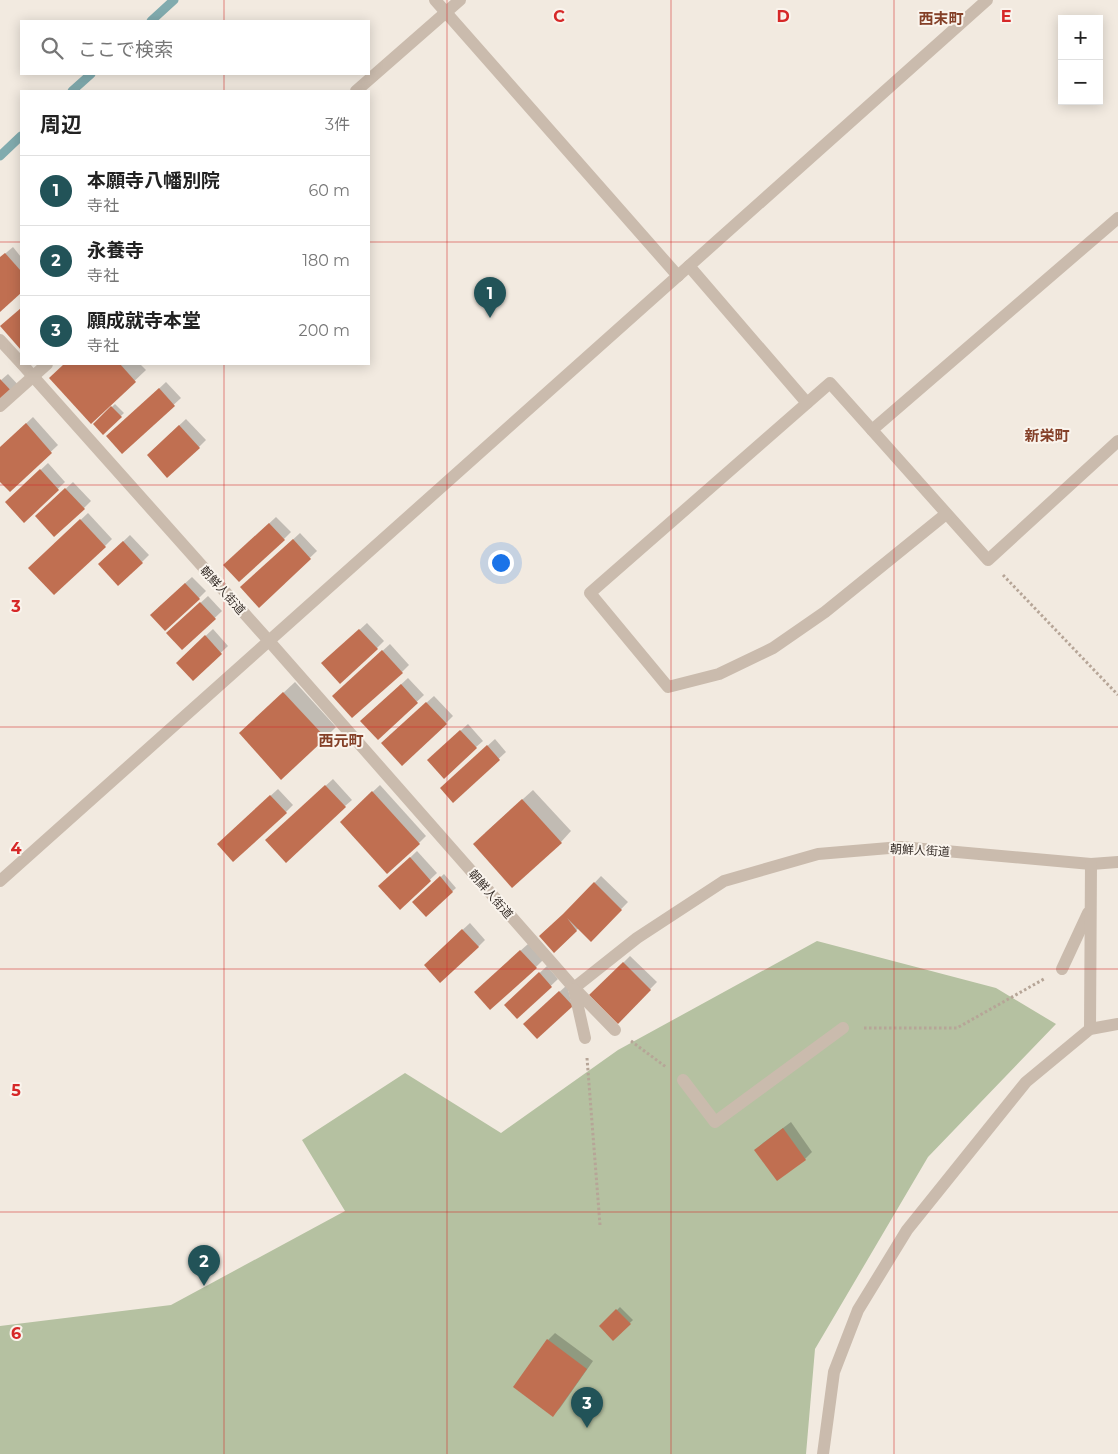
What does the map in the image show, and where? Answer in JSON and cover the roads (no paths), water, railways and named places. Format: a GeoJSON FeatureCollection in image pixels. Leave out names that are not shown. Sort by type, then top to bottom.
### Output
{"type":"FeatureCollection","features":[{"type":"Feature","properties":{"kind":"street"},"geometry":{"type":"LineString","coordinates":[[435,0],[678,276]]}},
{"type":"Feature","properties":{"kind":"street"},"geometry":{"type":"LineString","coordinates":[[357,90],[460,0]]}},
{"type":"Feature","properties":{"kind":"street"},"geometry":{"type":"LineString","coordinates":[[0,881],[987,0]]}},
{"type":"Feature","properties":{"kind":"street"},"geometry":{"type":"LineString","coordinates":[[872,430],[1118,218]]}},
{"type":"Feature","properties":{"kind":"street"},"geometry":{"type":"LineString","coordinates":[[689,266],[807,403]]}},
{"type":"Feature","properties":{"kind":"street","name":"朝鮮人街道"},"geometry":{"type":"LineString","coordinates":[[0,340],[20,363]]}},
{"type":"Feature","properties":{"kind":"street","name":"朝鮮人街道"},"geometry":{"type":"LineString","coordinates":[[22,365],[269,641],[574,988],[637,938],[724,881],[818,854],[902,847],[1091,864],[1118,862]]}},
{"type":"Feature","properties":{"kind":"street"},"geometry":{"type":"LineString","coordinates":[[0,406],[46,365]]}},
{"type":"Feature","properties":{"kind":"street"},"geometry":{"type":"LineString","coordinates":[[946,514],[825,612],[773,648],[719,674],[668,687],[590,592],[830,383],[988,560],[1118,441]]}},
{"type":"Feature","properties":{"kind":"street"},"geometry":{"type":"LineString","coordinates":[[1090,1030],[1091,864]]}},
{"type":"Feature","properties":{"kind":"street"},"geometry":{"type":"LineString","coordinates":[[1062,969],[1090,908]]}},
{"type":"Feature","properties":{"kind":"street"},"geometry":{"type":"LineString","coordinates":[[574,988],[615,1030]]}},
{"type":"Feature","properties":{"kind":"street"},"geometry":{"type":"LineString","coordinates":[[574,988],[585,1038]]}},
{"type":"Feature","properties":{"kind":"street"},"geometry":{"type":"LineString","coordinates":[[823,1454],[834,1372],[858,1310],[907,1230],[1026,1082],[1090,1030],[1118,1024]]}},
{"type":"Feature","properties":{"kind":"street"},"geometry":{"type":"LineString","coordinates":[[683,1080],[715,1122],[843,1028]]}},
{"type":"Feature","properties":{"kind":"waterway"},"geometry":{"type":"LineString","coordinates":[[152,20],[174,0]]}},
{"type":"Feature","properties":{"kind":"waterway"},"geometry":{"type":"LineString","coordinates":[[73,90],[90,75]]}},
{"type":"Feature","properties":{"kind":"waterway"},"geometry":{"type":"LineString","coordinates":[[0,156],[20,137]]}},
{"type":"Feature","properties":{"kind":"place","name":"本願寺八幡別院"},"geometry":{"type":"Point","coordinates":[490,318]}},
{"type":"Feature","properties":{"kind":"place","name":"永養寺"},"geometry":{"type":"Point","coordinates":[204,1286]}},
{"type":"Feature","properties":{"kind":"place","name":"願成就寺本堂"},"geometry":{"type":"Point","coordinates":[587,1428]}},
{"type":"Feature","properties":{"kind":"district","name":"西末町"},"geometry":{"type":"Point","coordinates":[941,18]}},
{"type":"Feature","properties":{"kind":"district","name":"新栄町"},"geometry":{"type":"Point","coordinates":[1047,435]}},
{"type":"Feature","properties":{"kind":"district","name":"西元町"},"geometry":{"type":"Point","coordinates":[341,740]}}]}
